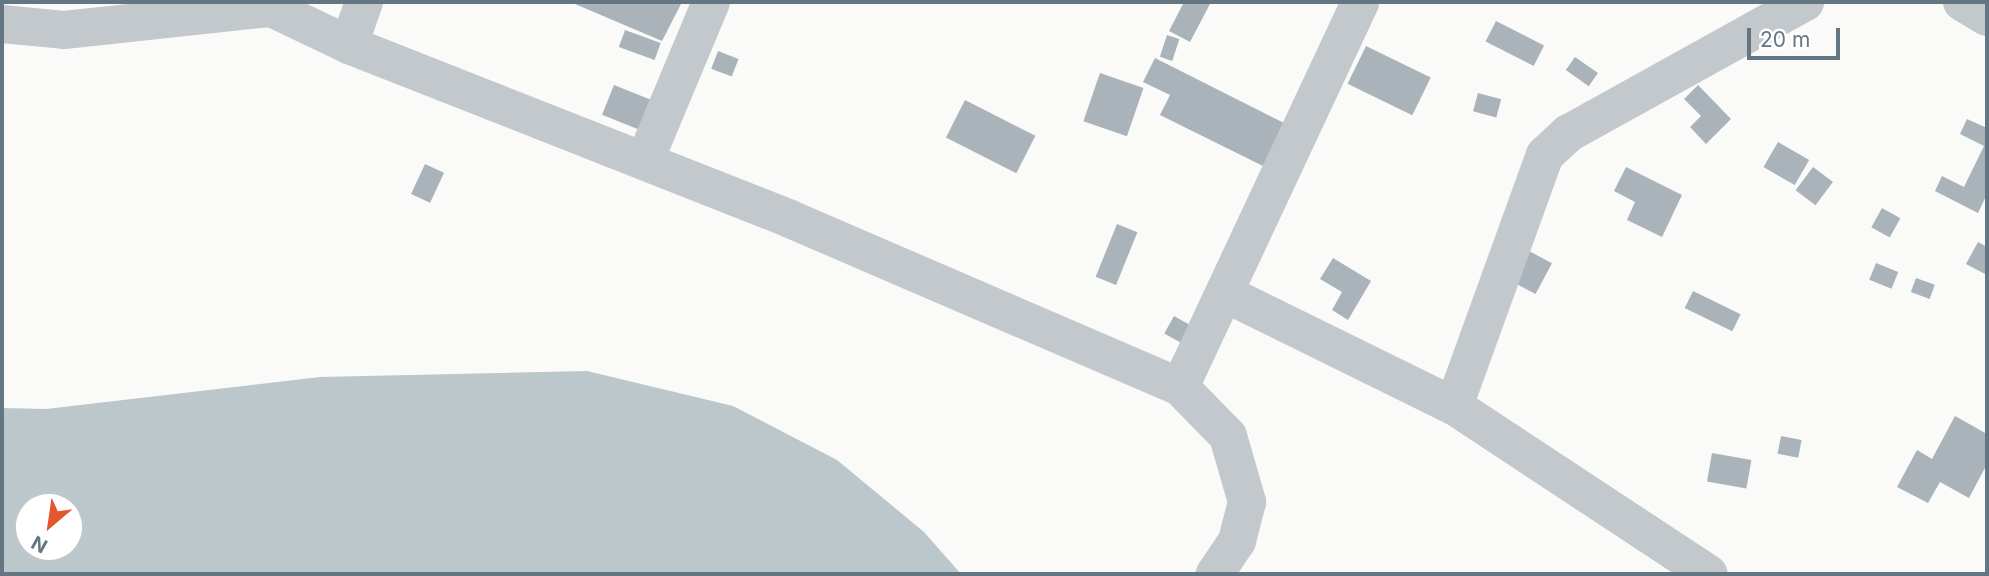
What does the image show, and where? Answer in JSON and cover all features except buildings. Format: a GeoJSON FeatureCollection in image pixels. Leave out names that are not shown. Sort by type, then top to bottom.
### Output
{"type":"FeatureCollection","features":[{"type":"Feature","properties":{"kind":"street"},"geometry":{"type":"LineString","coordinates":[[349,45],[365,2]]}},
{"type":"Feature","properties":{"kind":"street"},"geometry":{"type":"LineString","coordinates":[[645,160],[711,2]]}},
{"type":"Feature","properties":{"kind":"street"},"geometry":{"type":"LineString","coordinates":[[1180,387],[1226,294],[1360,2]]}},
{"type":"Feature","properties":{"kind":"street"},"geometry":{"type":"LineString","coordinates":[[1454,406],[1545,155],[1569,133],[1805,2]]}},
{"type":"Feature","properties":{"kind":"street"},"geometry":{"type":"LineString","coordinates":[[1962,2],[1987,17]]}},
{"type":"Feature","properties":{"kind":"street"},"geometry":{"type":"LineString","coordinates":[[2,24],[64,30],[264,5],[349,45],[645,160],[1180,387],[1228,436],[1247,502],[1237,541],[1215,574]]}},
{"type":"Feature","properties":{"kind":"street"},"geometry":{"type":"LineString","coordinates":[[1226,294],[1454,406],[1709,574]]}},
{"type":"Feature","properties":{"kind":"shaded area"},"geometry":{"type":"Polygon","coordinates":[[[587,371],[733,406],[837,460],[924,532],[961,574],[2,574],[2,408],[46,409],[320,377],[587,371]]]}}]}
